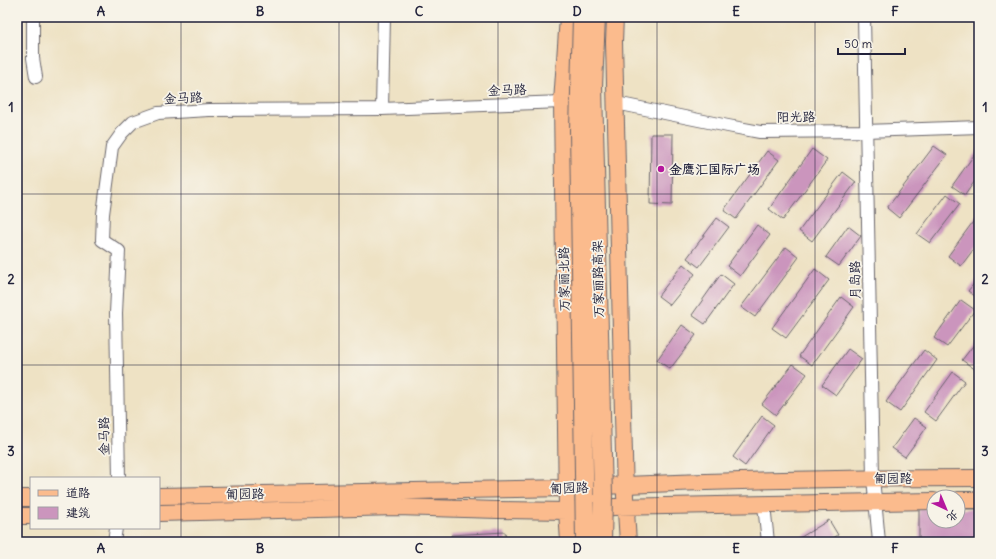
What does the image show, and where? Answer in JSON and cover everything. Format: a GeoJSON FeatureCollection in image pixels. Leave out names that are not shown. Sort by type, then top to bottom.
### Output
{"type":"FeatureCollection","features":[{"type":"Feature","properties":{"kind":"highway","name":"万家丽路高架"},"geometry":{"type":"LineString","coordinates":[[582,17],[579,130],[585,542]]}},
{"type":"Feature","properties":{"kind":"highway","name":"万家丽路高架"},"geometry":{"type":"LineString","coordinates":[[596,17],[593,86],[603,496],[602,542]]}},
{"type":"Feature","properties":{"kind":"main road","name":"万家丽北路"},"geometry":{"type":"LineString","coordinates":[[568,17],[562,102],[567,511],[569,542]]}},
{"type":"Feature","properties":{"kind":"main road"},"geometry":{"type":"LineString","coordinates":[[615,17],[614,42],[625,485],[628,542]]}},
{"type":"Feature","properties":{"kind":"main road","name":"匍园路"},"geometry":{"type":"LineString","coordinates":[[160,496],[567,488],[873,478],[979,478]]}},
{"type":"Feature","properties":{"kind":"main road"},"geometry":{"type":"LineString","coordinates":[[17,498],[30,498]]}},
{"type":"Feature","properties":{"kind":"main road"},"geometry":{"type":"LineString","coordinates":[[966,500],[979,500]]}},
{"type":"Feature","properties":{"kind":"main road","name":"匍园路"},"geometry":{"type":"LineString","coordinates":[[160,513],[397,508],[567,511],[614,507],[926,501]]}},
{"type":"Feature","properties":{"kind":"main road"},"geometry":{"type":"LineString","coordinates":[[17,516],[30,516]]}},
{"type":"Feature","properties":{"kind":"street"},"geometry":{"type":"LineString","coordinates":[[33,17],[33,58],[36,77]]}},
{"type":"Feature","properties":{"kind":"street"},"geometry":{"type":"LineString","coordinates":[[382,109],[384,17]]}},
{"type":"Feature","properties":{"kind":"street","name":"月岛路"},"geometry":{"type":"LineString","coordinates":[[864,17],[865,130],[873,478],[879,542]]}},
{"type":"Feature","properties":{"kind":"street","name":"金马路"},"geometry":{"type":"LineString","coordinates":[[119,477],[116,313],[119,251],[102,240],[103,214],[112,147],[122,133],[133,122],[158,113],[209,110],[382,109],[562,102]]}},
{"type":"Feature","properties":{"kind":"street","name":"阳光路"},"geometry":{"type":"LineString","coordinates":[[616,103],[760,132],[979,127]]}},
{"type":"Feature","properties":{"kind":"street"},"geometry":{"type":"LineString","coordinates":[[764,504],[768,542]]}},
{"type":"Feature","properties":{"kind":"street"},"geometry":{"type":"LineString","coordinates":[[114,542],[116,529]]}},
{"type":"Feature","properties":{"kind":"building","name":"金鹰汇国际广场"},"geometry":{"type":"Polygon","coordinates":[[[651,134],[673,134],[672,205],[650,204],[651,134]]]}},
{"type":"Feature","properties":{"kind":"building"},"geometry":{"type":"Polygon","coordinates":[[[934,146],[947,155],[899,218],[887,208],[934,146]]]}},
{"type":"Feature","properties":{"kind":"building"},"geometry":{"type":"Polygon","coordinates":[[[979,148],[979,175],[965,195],[952,186],[979,148]]]}},
{"type":"Feature","properties":{"kind":"building"},"geometry":{"type":"Polygon","coordinates":[[[812,149],[827,160],[783,220],[769,209],[812,149]]]}},
{"type":"Feature","properties":{"kind":"building"},"geometry":{"type":"Polygon","coordinates":[[[767,151],[779,160],[736,219],[724,210],[767,151]]]}},
{"type":"Feature","properties":{"kind":"building"},"geometry":{"type":"Polygon","coordinates":[[[843,172],[856,182],[812,241],[799,231],[843,172]]]}},
{"type":"Feature","properties":{"kind":"building"},"geometry":{"type":"Polygon","coordinates":[[[947,194],[960,204],[930,243],[917,234],[947,194]]]}},
{"type":"Feature","properties":{"kind":"building"},"geometry":{"type":"Polygon","coordinates":[[[978,215],[979,242],[961,266],[948,256],[978,215]]]}},
{"type":"Feature","properties":{"kind":"building"},"geometry":{"type":"Polygon","coordinates":[[[717,218],[729,227],[699,267],[687,258],[717,218]]]}},
{"type":"Feature","properties":{"kind":"building"},"geometry":{"type":"Polygon","coordinates":[[[757,225],[770,235],[740,276],[727,266],[757,225]]]}},
{"type":"Feature","properties":{"kind":"building"},"geometry":{"type":"Polygon","coordinates":[[[848,226],[861,236],[839,266],[826,257],[848,226]]]}},
{"type":"Feature","properties":{"kind":"building"},"geometry":{"type":"Polygon","coordinates":[[[786,247],[799,257],[755,317],[741,307],[786,247]]]}},
{"type":"Feature","properties":{"kind":"building"},"geometry":{"type":"Polygon","coordinates":[[[683,264],[695,274],[670,305],[658,296],[683,264]]]}},
{"type":"Feature","properties":{"kind":"building"},"geometry":{"type":"Polygon","coordinates":[[[815,269],[829,280],[786,338],[772,328],[815,269]]]}},
{"type":"Feature","properties":{"kind":"building"},"geometry":{"type":"Polygon","coordinates":[[[721,274],[734,284],[705,324],[692,315],[721,274]]]}},
{"type":"Feature","properties":{"kind":"building"},"geometry":{"type":"Polygon","coordinates":[[[979,277],[979,299],[968,291],[979,277]]]}},
{"type":"Feature","properties":{"kind":"building"},"geometry":{"type":"Polygon","coordinates":[[[841,297],[854,307],[812,365],[799,356],[841,297]]]}},
{"type":"Feature","properties":{"kind":"building"},"geometry":{"type":"Polygon","coordinates":[[[961,300],[975,310],[947,347],[934,338],[961,300]]]}},
{"type":"Feature","properties":{"kind":"building"},"geometry":{"type":"Polygon","coordinates":[[[682,325],[696,335],[670,369],[657,360],[682,325]]]}},
{"type":"Feature","properties":{"kind":"building"},"geometry":{"type":"Polygon","coordinates":[[[979,338],[979,365],[976,370],[962,360],[979,338]]]}},
{"type":"Feature","properties":{"kind":"building"},"geometry":{"type":"Polygon","coordinates":[[[848,349],[862,359],[836,395],[822,385],[848,349]]]}},
{"type":"Feature","properties":{"kind":"building"},"geometry":{"type":"Polygon","coordinates":[[[924,350],[937,360],[900,412],[886,402],[924,350]]]}},
{"type":"Feature","properties":{"kind":"building"},"geometry":{"type":"Polygon","coordinates":[[[793,364],[807,374],[776,415],[762,404],[793,364]]]}},
{"type":"Feature","properties":{"kind":"building"},"geometry":{"type":"Polygon","coordinates":[[[953,372],[965,381],[936,421],[924,412],[953,372]]]}},
{"type":"Feature","properties":{"kind":"building"},"geometry":{"type":"Polygon","coordinates":[[[762,416],[774,425],[745,466],[733,457],[762,416]]]}},
{"type":"Feature","properties":{"kind":"building"},"geometry":{"type":"Polygon","coordinates":[[[914,418],[927,427],[905,457],[892,448],[914,418]]]}},
{"type":"Feature","properties":{"kind":"building"},"geometry":{"type":"Polygon","coordinates":[[[919,509],[926,509],[926,529],[966,529],[966,509],[979,509],[979,542],[919,542],[919,509]]]}},
{"type":"Feature","properties":{"kind":"building"},"geometry":{"type":"Polygon","coordinates":[[[829,520],[838,535],[827,542],[793,542],[829,520]]]}},
{"type":"Feature","properties":{"kind":"building"},"geometry":{"type":"Polygon","coordinates":[[[505,532],[506,542],[452,542],[451,535],[505,532]]]}},
{"type":"Feature","properties":{"kind":"place","name":"金鹰汇国际广场"},"geometry":{"type":"Point","coordinates":[661,169]}}]}
